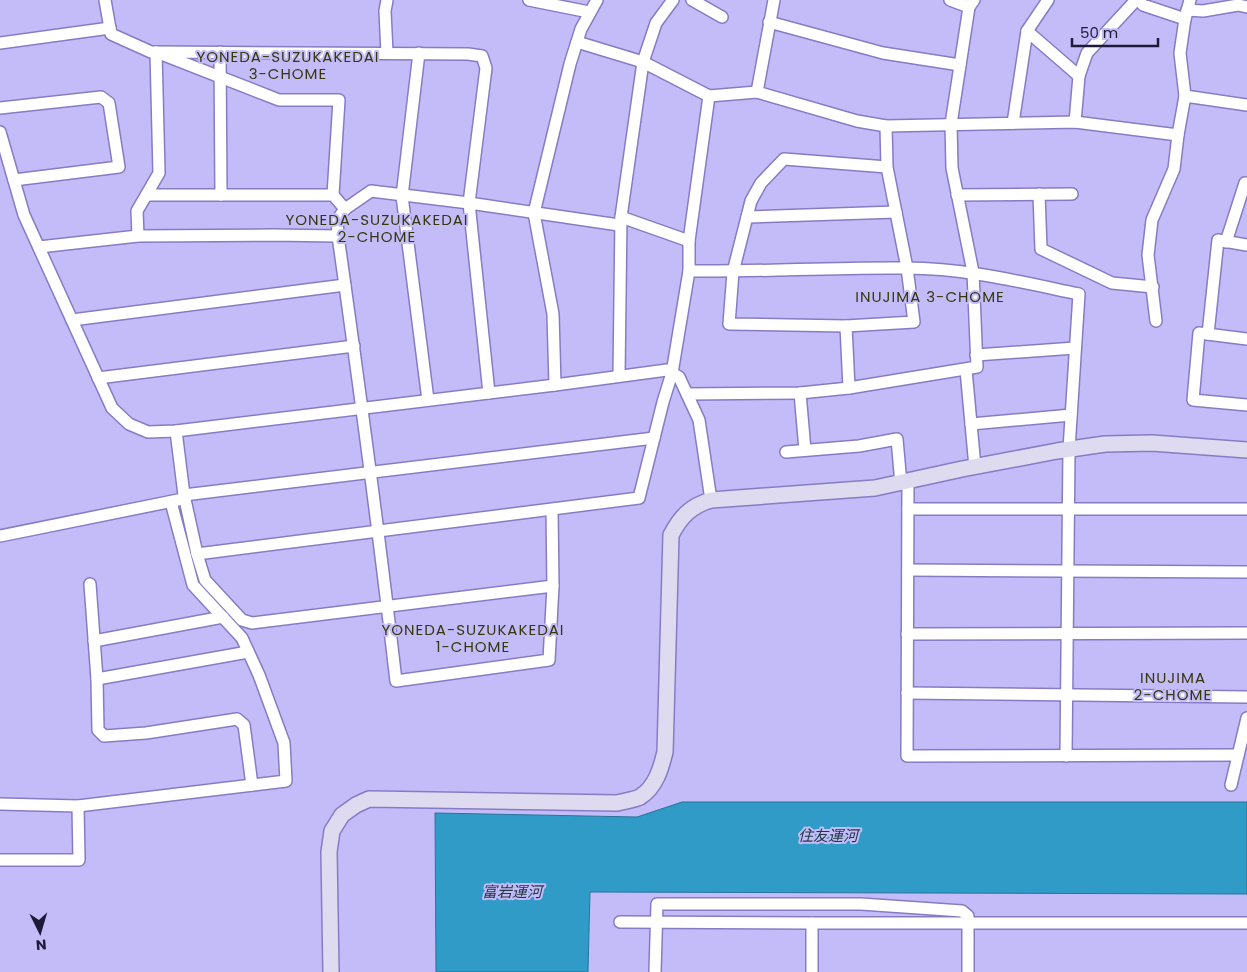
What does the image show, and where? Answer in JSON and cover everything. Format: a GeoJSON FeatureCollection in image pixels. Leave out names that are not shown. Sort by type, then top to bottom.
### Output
{"type":"FeatureCollection","features":[{"type":"Feature","properties":{"kind":"street"},"geometry":{"type":"LineString","coordinates":[[105,0],[111,34],[151,52],[419,53],[482,56],[486,68],[469,203],[488,393]]}},
{"type":"Feature","properties":{"kind":"street"},"geometry":{"type":"LineString","coordinates":[[387,0],[385,11],[387,53]]}},
{"type":"Feature","properties":{"kind":"street"},"geometry":{"type":"LineString","coordinates":[[529,0],[589,12]]}},
{"type":"Feature","properties":{"kind":"street"},"geometry":{"type":"LineString","coordinates":[[555,385],[553,314],[534,213],[580,29],[597,0]]}},
{"type":"Feature","properties":{"kind":"street"},"geometry":{"type":"LineString","coordinates":[[619,376],[620,221],[643,62],[656,23],[673,0]]}},
{"type":"Feature","properties":{"kind":"street"},"geometry":{"type":"LineString","coordinates":[[692,0],[722,17]]}},
{"type":"Feature","properties":{"kind":"street"},"geometry":{"type":"LineString","coordinates":[[757,92],[774,0]]}},
{"type":"Feature","properties":{"kind":"street"},"geometry":{"type":"LineString","coordinates":[[687,394],[800,393],[849,388],[977,367],[973,272],[952,168],[951,124],[972,3],[950,0]]}},
{"type":"Feature","properties":{"kind":"street"},"geometry":{"type":"LineString","coordinates":[[1013,123],[1027,31],[1048,0]]}},
{"type":"Feature","properties":{"kind":"street"},"geometry":{"type":"LineString","coordinates":[[1075,122],[1079,76],[1087,52],[1138,0],[1143,5],[1187,10],[1203,11],[1238,5],[1247,7]]}},
{"type":"Feature","properties":{"kind":"street"},"geometry":{"type":"LineString","coordinates":[[1156,320],[1148,255],[1152,220],[1174,169],[1184,96],[1180,52],[1187,10]]}},
{"type":"Feature","properties":{"kind":"street"},"geometry":{"type":"LineString","coordinates":[[769,22],[883,53],[960,65]]}},
{"type":"Feature","properties":{"kind":"street"},"geometry":{"type":"LineString","coordinates":[[0,43],[110,28]]}},
{"type":"Feature","properties":{"kind":"street"},"geometry":{"type":"LineString","coordinates":[[1027,31],[1079,76]]}},
{"type":"Feature","properties":{"kind":"street"},"geometry":{"type":"LineString","coordinates":[[577,42],[643,62],[709,96],[757,92],[886,126],[1075,122],[1178,136]]}},
{"type":"Feature","properties":{"kind":"street"},"geometry":{"type":"LineString","coordinates":[[156,52],[279,100],[339,100],[333,195],[345,209]]}},
{"type":"Feature","properties":{"kind":"street"},"geometry":{"type":"LineString","coordinates":[[138,236],[137,211],[158,173],[156,52]]}},
{"type":"Feature","properties":{"kind":"street"},"geometry":{"type":"LineString","coordinates":[[220,52],[221,196]]}},
{"type":"Feature","properties":{"kind":"street"},"geometry":{"type":"LineString","coordinates":[[419,53],[402,196],[428,400]]}},
{"type":"Feature","properties":{"kind":"street"},"geometry":{"type":"LineString","coordinates":[[197,554],[639,498],[672,373],[689,271],[689,241],[709,96]]}},
{"type":"Feature","properties":{"kind":"street"},"geometry":{"type":"LineString","coordinates":[[1184,96],[1247,104]]}},
{"type":"Feature","properties":{"kind":"street"},"geometry":{"type":"LineString","coordinates":[[0,108],[101,97],[109,103],[119,167],[14,180]]}},
{"type":"Feature","properties":{"kind":"street"},"geometry":{"type":"LineString","coordinates":[[886,126],[887,167],[907,268],[914,322],[846,326],[729,324],[733,272],[751,201],[760,183],[784,159],[887,167]]}},
{"type":"Feature","properties":{"kind":"street"},"geometry":{"type":"LineString","coordinates":[[0,132],[24,215],[112,408],[129,424],[148,432],[176,431],[666,370],[679,377],[699,420],[711,500]]}},
{"type":"Feature","properties":{"kind":"street"},"geometry":{"type":"LineString","coordinates":[[1226,242],[1245,183],[1247,183]]}},
{"type":"Feature","properties":{"kind":"street"},"geometry":{"type":"LineString","coordinates":[[552,510],[553,586],[549,660],[396,681],[369,472],[363,408],[338,236],[338,220],[345,209],[371,191],[534,213],[620,221],[689,241]]}},
{"type":"Feature","properties":{"kind":"street"},"geometry":{"type":"LineString","coordinates":[[147,194],[221,196],[333,195]]}},
{"type":"Feature","properties":{"kind":"street"},"geometry":{"type":"LineString","coordinates":[[1039,194],[1041,249],[1112,283],[1153,287]]}},
{"type":"Feature","properties":{"kind":"street"},"geometry":{"type":"LineString","coordinates":[[957,195],[1072,194]]}},
{"type":"Feature","properties":{"kind":"street"},"geometry":{"type":"LineString","coordinates":[[747,217],[896,212]]}},
{"type":"Feature","properties":{"kind":"street"},"geometry":{"type":"LineString","coordinates":[[39,248],[138,236],[338,236]]}},
{"type":"Feature","properties":{"kind":"street"},"geometry":{"type":"LineString","coordinates":[[1208,334],[1218,240],[1247,246]]}},
{"type":"Feature","properties":{"kind":"street"},"geometry":{"type":"LineString","coordinates":[[689,271],[733,272],[907,268],[973,272],[1079,294],[1069,449],[1066,756]]}},
{"type":"Feature","properties":{"kind":"street"},"geometry":{"type":"LineString","coordinates":[[72,320],[345,285]]}},
{"type":"Feature","properties":{"kind":"street"},"geometry":{"type":"LineString","coordinates":[[846,326],[849,388]]}},
{"type":"Feature","properties":{"kind":"street"},"geometry":{"type":"LineString","coordinates":[[1247,338],[1200,333],[1193,400],[1247,405]]}},
{"type":"Feature","properties":{"kind":"street"},"geometry":{"type":"LineString","coordinates":[[98,378],[354,346]]}},
{"type":"Feature","properties":{"kind":"street"},"geometry":{"type":"LineString","coordinates":[[976,355],[1075,348]]}},
{"type":"Feature","properties":{"kind":"street"},"geometry":{"type":"LineString","coordinates":[[966,370],[975,466]]}},
{"type":"Feature","properties":{"kind":"street"},"geometry":{"type":"LineString","coordinates":[[800,393],[805,450]]}},
{"type":"Feature","properties":{"kind":"street"},"geometry":{"type":"LineString","coordinates":[[971,424],[1071,415]]}},
{"type":"Feature","properties":{"kind":"street"},"geometry":{"type":"LineString","coordinates":[[176,431],[184,497],[205,580],[242,620],[252,623],[553,586]]}},
{"type":"Feature","properties":{"kind":"street"},"geometry":{"type":"LineString","coordinates":[[0,536],[171,502],[184,497],[369,472],[654,438]]}},
{"type":"Feature","properties":{"kind":"street"},"geometry":{"type":"LineString","coordinates":[[786,452],[859,446],[897,439],[908,509],[907,756],[1238,755]]}},
{"type":"Feature","properties":{"kind":"street"},"geometry":{"type":"LineString","coordinates":[[331,972],[329,852],[332,831],[342,815],[356,805],[369,799],[617,803],[640,797],[654,783],[661,768],[665,752],[671,535],[680,518],[700,503],[711,500],[875,488],[975,466],[1105,444],[1152,443],[1247,450]]}},
{"type":"Feature","properties":{"kind":"street"},"geometry":{"type":"LineString","coordinates":[[0,804],[78,806],[286,781],[284,744],[259,675],[242,638],[193,585],[171,502]]}},
{"type":"Feature","properties":{"kind":"street"},"geometry":{"type":"LineString","coordinates":[[908,509],[1247,509]]}},
{"type":"Feature","properties":{"kind":"street"},"geometry":{"type":"LineString","coordinates":[[908,570],[1247,572]]}},
{"type":"Feature","properties":{"kind":"street"},"geometry":{"type":"LineString","coordinates":[[90,584],[97,680],[98,730],[104,736],[146,733],[237,719],[244,725],[252,785]]}},
{"type":"Feature","properties":{"kind":"street"},"geometry":{"type":"LineString","coordinates":[[94,641],[223,618]]}},
{"type":"Feature","properties":{"kind":"street"},"geometry":{"type":"LineString","coordinates":[[907,634],[1247,633]]}},
{"type":"Feature","properties":{"kind":"street"},"geometry":{"type":"LineString","coordinates":[[97,680],[248,652]]}},
{"type":"Feature","properties":{"kind":"street"},"geometry":{"type":"LineString","coordinates":[[907,693],[1247,697]]}},
{"type":"Feature","properties":{"kind":"street"},"geometry":{"type":"LineString","coordinates":[[1231,785],[1247,718]]}},
{"type":"Feature","properties":{"kind":"street"},"geometry":{"type":"LineString","coordinates":[[0,860],[79,860],[78,806]]}},
{"type":"Feature","properties":{"kind":"street"},"geometry":{"type":"LineString","coordinates":[[655,972],[657,904],[861,904],[958,910],[968,916],[968,972]]}},
{"type":"Feature","properties":{"kind":"street"},"geometry":{"type":"LineString","coordinates":[[620,922],[1247,923]]}},
{"type":"Feature","properties":{"kind":"street"},"geometry":{"type":"LineString","coordinates":[[812,923],[812,972]]}},
{"type":"Feature","properties":{"kind":"water","name":"富岩運河"},"geometry":{"type":"Polygon","coordinates":[[[682,802],[1247,802],[1247,894],[590,892],[588,972],[436,972],[435,813],[637,817],[682,802]]]}},
{"type":"Feature","properties":{"kind":"district","name":"YONEDA-SUZUKAKEDAI 3-CHOME"},"geometry":{"type":"Point","coordinates":[288,64]}},
{"type":"Feature","properties":{"kind":"district","name":"YONEDA-SUZUKAKEDAI 2-CHOME"},"geometry":{"type":"Point","coordinates":[377,228]}},
{"type":"Feature","properties":{"kind":"district","name":"INUJIMA 3-CHOME"},"geometry":{"type":"Point","coordinates":[930,296]}},
{"type":"Feature","properties":{"kind":"district","name":"YONEDA-SUZUKAKEDAI 1-CHOME"},"geometry":{"type":"Point","coordinates":[473,638]}},
{"type":"Feature","properties":{"kind":"district","name":"INUJIMA 2-CHOME"},"geometry":{"type":"Point","coordinates":[1173,686]}},
{"type":"Feature","properties":{"kind":"water label","name":"住友運河"},"geometry":{"type":"Point","coordinates":[828,835]}}]}
